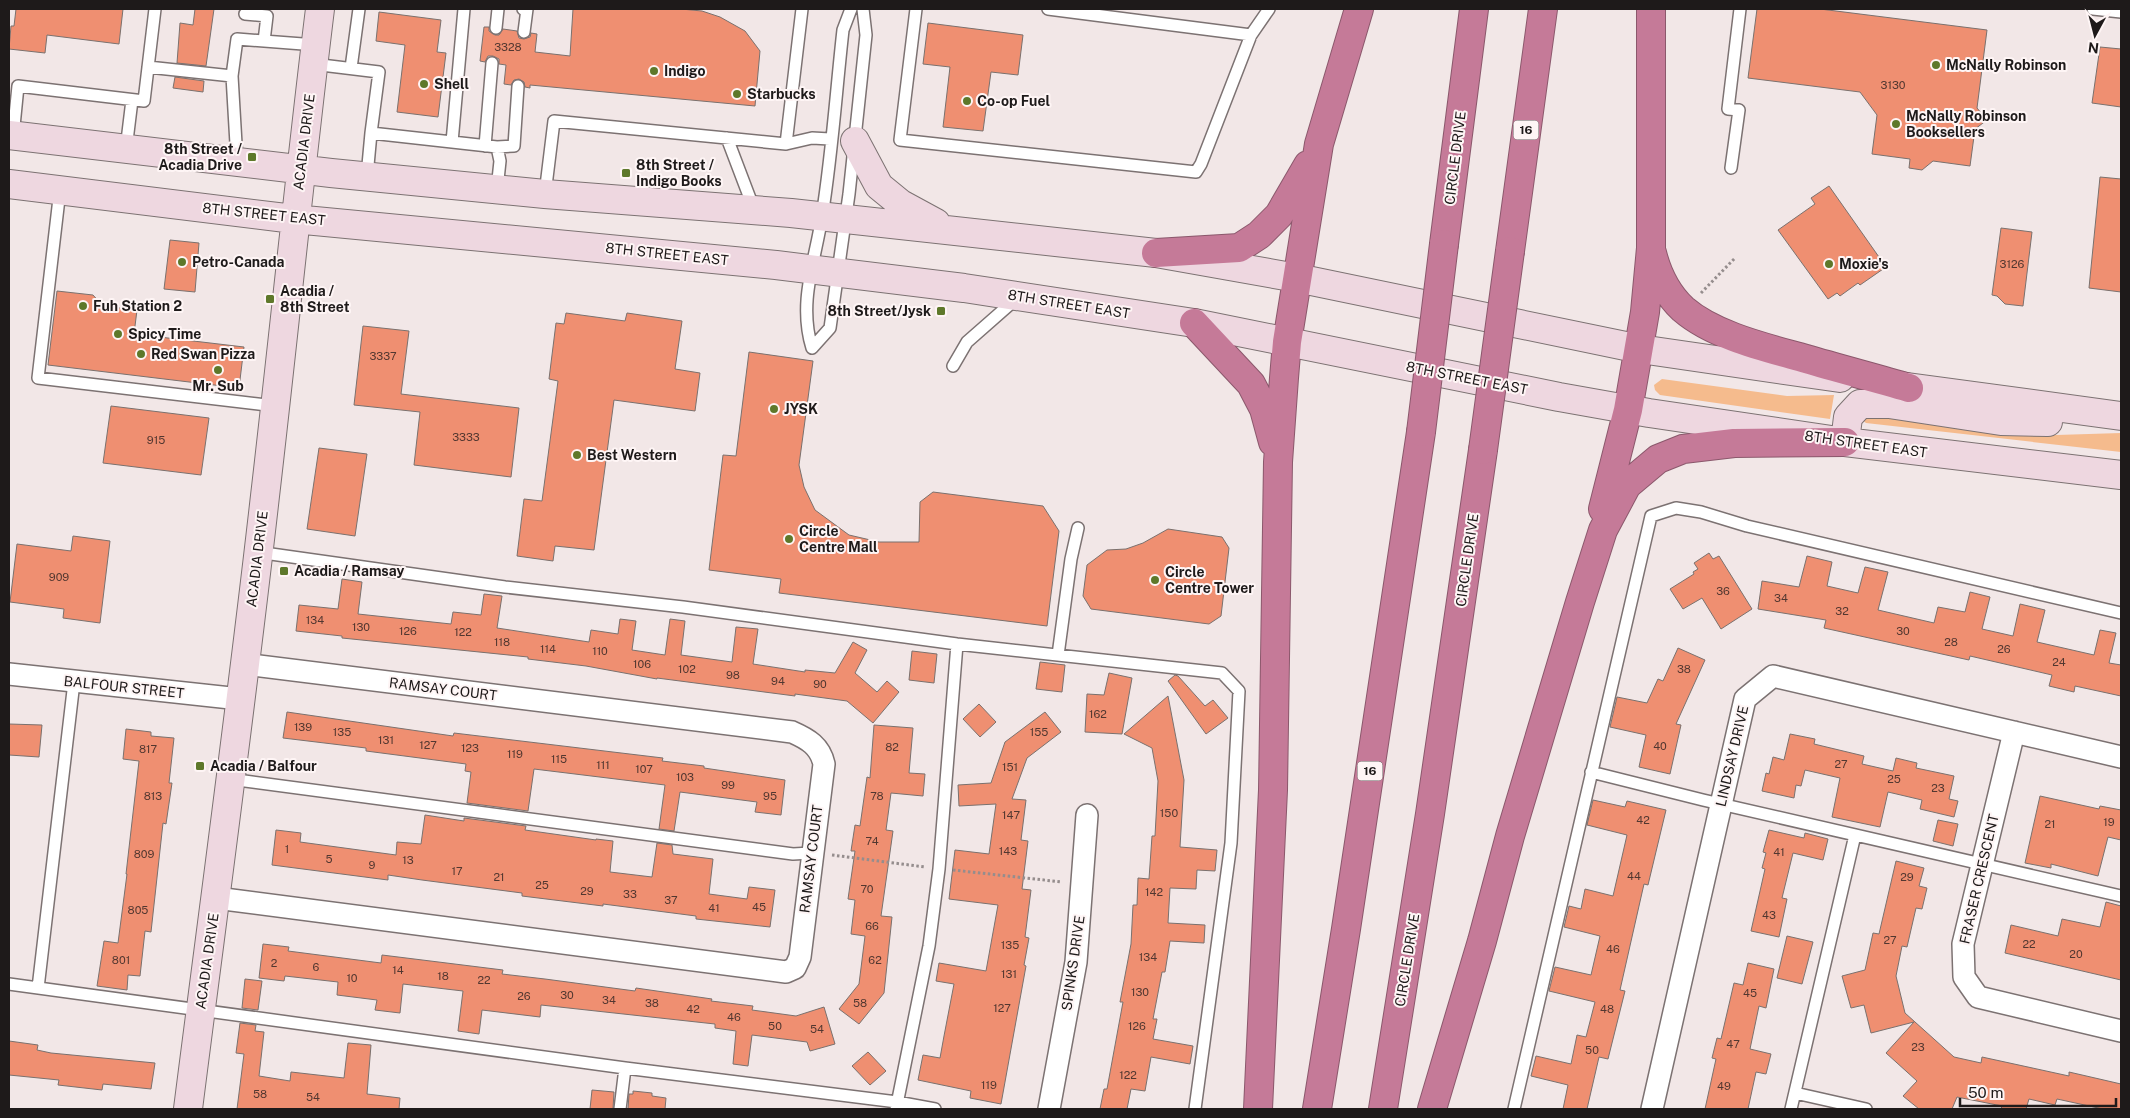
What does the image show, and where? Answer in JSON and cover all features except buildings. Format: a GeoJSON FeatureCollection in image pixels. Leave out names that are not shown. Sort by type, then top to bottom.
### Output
{"type":"FeatureCollection","features":[{"type":"Feature","properties":{"kind":"highway"},"geometry":{"type":"LineString","coordinates":[[1258,1109],[1273,790],[1278,462],[1287,342],[1319,144],[1359,9]]}},
{"type":"Feature","properties":{"kind":"highway","name":"CIRCLE DRIVE"},"geometry":{"type":"LineString","coordinates":[[1317,1109],[1421,432],[1474,9]]}},
{"type":"Feature","properties":{"kind":"highway","name":"CIRCLE DRIVE"},"geometry":{"type":"LineString","coordinates":[[1383,1109],[1430,814],[1483,450],[1543,9]]}},
{"type":"Feature","properties":{"kind":"highway"},"geometry":{"type":"LineString","coordinates":[[1574,622],[1628,410],[1640,348],[1651,248],[1650,9]]}},
{"type":"Feature","properties":{"kind":"highway"},"geometry":{"type":"LineString","coordinates":[[1156,253],[1239,248],[1259,236],[1280,215],[1319,144]]}},
{"type":"Feature","properties":{"kind":"highway"},"geometry":{"type":"LineString","coordinates":[[1651,248],[1656,270],[1671,294],[1682,308],[1707,326],[1766,348],[1909,388]]}},
{"type":"Feature","properties":{"kind":"highway"},"geometry":{"type":"LineString","coordinates":[[1194,323],[1251,384],[1264,409],[1278,462]]}},
{"type":"Feature","properties":{"kind":"highway"},"geometry":{"type":"LineString","coordinates":[[1432,1109],[1482,941],[1510,836],[1574,622],[1603,530],[1627,485],[1653,462],[1683,449],[1734,442],[1845,442]]}},
{"type":"Feature","properties":{"kind":"main road","name":"ACADIA DRIVE"},"geometry":{"type":"LineString","coordinates":[[188,1109],[216,898],[276,406],[294,219],[320,9]]}},
{"type":"Feature","properties":{"kind":"main road"},"geometry":{"type":"LineString","coordinates":[[11,135],[126,150],[367,176],[545,194],[754,209],[1156,253],[1297,278],[1640,348],[1909,388],[2121,416]]}},
{"type":"Feature","properties":{"kind":"main road"},"geometry":{"type":"LineString","coordinates":[[843,140],[879,186],[901,204],[946,229]]}},
{"type":"Feature","properties":{"kind":"main road","name":"8TH STREET EAST"},"geometry":{"type":"LineString","coordinates":[[9,184],[294,219],[494,236],[839,271],[1194,323],[1628,410],[1845,442],[2121,476]]}},
{"type":"Feature","properties":{"kind":"main road"},"geometry":{"type":"LineString","coordinates":[[1845,442],[1848,418],[1860,404],[1889,404],[2001,420],[2060,423],[2121,416]]}},
{"type":"Feature","properties":{"kind":"street","name":"RAMSAY COURT"},"geometry":{"type":"LineString","coordinates":[[216,898],[786,972],[795,968],[800,957],[811,853],[824,764],[817,747],[805,738],[792,732],[244,664]]}},
{"type":"Feature","properties":{"kind":"street","name":"BALFOUR STREET"},"geometry":{"type":"LineString","coordinates":[[9,674],[240,699]]}},
{"type":"Feature","properties":{"kind":"street","name":"LINDSAY DRIVE"},"geometry":{"type":"LineString","coordinates":[[1652,1109],[1745,699],[1773,676],[2121,757]]}},
{"type":"Feature","properties":{"kind":"street","name":"FRASER CRESCENT"},"geometry":{"type":"LineString","coordinates":[[2014,732],[1963,944],[1964,977],[1978,997],[2121,1031]]}},
{"type":"Feature","properties":{"kind":"street","name":"SPINKS DRIVE"},"geometry":{"type":"LineString","coordinates":[[1049,1109],[1076,962],[1087,815]]}},
{"type":"Feature","properties":{"kind":"lane"},"geometry":{"type":"LineString","coordinates":[[11,135],[18,86],[144,101],[155,9]]}},
{"type":"Feature","properties":{"kind":"lane"},"geometry":{"type":"LineString","coordinates":[[351,68],[359,9]]}},
{"type":"Feature","properties":{"kind":"lane"},"geometry":{"type":"LineString","coordinates":[[452,142],[464,9]]}},
{"type":"Feature","properties":{"kind":"lane"},"geometry":{"type":"LineString","coordinates":[[496,28],[498,9]]}},
{"type":"Feature","properties":{"kind":"lane"},"geometry":{"type":"LineString","coordinates":[[523,9],[527,9],[524,32]]}},
{"type":"Feature","properties":{"kind":"lane"},"geometry":{"type":"LineString","coordinates":[[786,144],[802,9]]}},
{"type":"Feature","properties":{"kind":"lane"},"geometry":{"type":"LineString","coordinates":[[851,9],[843,30],[843,140],[834,217],[812,269],[806,297],[806,329],[812,348],[830,328],[839,271],[834,217],[843,140],[866,35],[863,9]]}},
{"type":"Feature","properties":{"kind":"lane"},"geometry":{"type":"LineString","coordinates":[[916,9],[900,140],[1196,172],[1201,164],[1251,36],[1269,9]]}},
{"type":"Feature","properties":{"kind":"lane"},"geometry":{"type":"LineString","coordinates":[[1048,9],[1251,36]]}},
{"type":"Feature","properties":{"kind":"lane"},"geometry":{"type":"LineString","coordinates":[[1731,168],[1739,110],[1728,109],[1740,9]]}},
{"type":"Feature","properties":{"kind":"lane"},"geometry":{"type":"LineString","coordinates":[[2093,9],[2121,12]]}},
{"type":"Feature","properties":{"kind":"lane"},"geometry":{"type":"LineString","coordinates":[[245,14],[267,16],[264,41]]}},
{"type":"Feature","properties":{"kind":"lane"},"geometry":{"type":"LineString","coordinates":[[237,161],[232,76],[237,39],[264,41],[351,68],[379,72],[367,176]]}},
{"type":"Feature","properties":{"kind":"lane"},"geometry":{"type":"LineString","coordinates":[[485,146],[492,63]]}},
{"type":"Feature","properties":{"kind":"lane"},"geometry":{"type":"LineString","coordinates":[[148,67],[232,76]]}},
{"type":"Feature","properties":{"kind":"lane"},"geometry":{"type":"LineString","coordinates":[[371,134],[485,146],[514,146],[518,86]]}},
{"type":"Feature","properties":{"kind":"lane"},"geometry":{"type":"LineString","coordinates":[[126,150],[132,100]]}},
{"type":"Feature","properties":{"kind":"lane"},"geometry":{"type":"LineString","coordinates":[[545,194],[554,121],[786,144],[812,138],[843,140]]}},
{"type":"Feature","properties":{"kind":"lane"},"geometry":{"type":"LineString","coordinates":[[727,138],[754,209]]}},
{"type":"Feature","properties":{"kind":"lane"},"geometry":{"type":"LineString","coordinates":[[497,147],[500,161],[497,189]]}},
{"type":"Feature","properties":{"kind":"lane"},"geometry":{"type":"LineString","coordinates":[[60,190],[38,378],[276,406]]}},
{"type":"Feature","properties":{"kind":"lane"},"geometry":{"type":"LineString","coordinates":[[953,366],[966,342],[1018,297]]}},
{"type":"Feature","properties":{"kind":"lane"},"geometry":{"type":"LineString","coordinates":[[1514,1109],[1651,516],[1676,508],[1701,512],[1747,526],[2121,613]]}},
{"type":"Feature","properties":{"kind":"lane"},"geometry":{"type":"LineString","coordinates":[[1058,655],[1071,559],[1078,528]]}},
{"type":"Feature","properties":{"kind":"lane"},"geometry":{"type":"LineString","coordinates":[[257,552],[466,582],[683,607],[957,644],[1222,673],[1239,692],[1231,843],[1195,1109]]}},
{"type":"Feature","properties":{"kind":"lane"},"geometry":{"type":"LineString","coordinates":[[896,1106],[929,946],[938,878],[957,644]]}},
{"type":"Feature","properties":{"kind":"lane"},"geometry":{"type":"LineString","coordinates":[[38,988],[74,682]]}},
{"type":"Feature","properties":{"kind":"lane"},"geometry":{"type":"LineString","coordinates":[[1591,772],[1720,804],[2121,896]]}},
{"type":"Feature","properties":{"kind":"lane"},"geometry":{"type":"LineString","coordinates":[[230,779],[793,854],[811,853]]}},
{"type":"Feature","properties":{"kind":"lane"},"geometry":{"type":"LineString","coordinates":[[1791,1109],[1855,834]]}},
{"type":"Feature","properties":{"kind":"lane"},"geometry":{"type":"LineString","coordinates":[[9,984],[896,1106],[935,1109]]}},
{"type":"Feature","properties":{"kind":"lane"},"geometry":{"type":"LineString","coordinates":[[620,1109],[626,1068]]}},
{"type":"Feature","properties":{"kind":"lane"},"geometry":{"type":"LineString","coordinates":[[1795,1093],[1866,1109]]}},
{"type":"Feature","properties":{"kind":"path"},"geometry":{"type":"LineString","coordinates":[[1698,296],[1735,258]]}},
{"type":"Feature","properties":{"kind":"shaded area"},"geometry":{"type":"Polygon","coordinates":[[[1662,379],[1787,396],[1834,395],[1830,419],[1660,395],[1655,390],[1654,385],[1662,379]]]}},
{"type":"Feature","properties":{"kind":"shaded area"},"geometry":{"type":"Polygon","coordinates":[[[1864,413],[2028,436],[2121,433],[2121,452],[1866,423],[1861,419],[1864,413]]]}},
{"type":"Feature","properties":{"kind":"place","name":"McNally Robinson"},"geometry":{"type":"Point","coordinates":[1936,65]}},
{"type":"Feature","properties":{"kind":"place","name":"Indigo"},"geometry":{"type":"Point","coordinates":[654,71]}},
{"type":"Feature","properties":{"kind":"place","name":"Shell"},"geometry":{"type":"Point","coordinates":[424,84]}},
{"type":"Feature","properties":{"kind":"place","name":"Starbucks"},"geometry":{"type":"Point","coordinates":[737,94]}},
{"type":"Feature","properties":{"kind":"place","name":"Co-op Fuel"},"geometry":{"type":"Point","coordinates":[967,101]}},
{"type":"Feature","properties":{"kind":"place","name":"McNally Robinson Booksellers"},"geometry":{"type":"Point","coordinates":[1896,124]}},
{"type":"Feature","properties":{"kind":"place","name":"8th Street / Acadia Drive"},"geometry":{"type":"Point","coordinates":[252,157]}},
{"type":"Feature","properties":{"kind":"place","name":"8th Street / Indigo Books"},"geometry":{"type":"Point","coordinates":[626,173]}},
{"type":"Feature","properties":{"kind":"place","name":"Petro-Canada"},"geometry":{"type":"Point","coordinates":[182,262]}},
{"type":"Feature","properties":{"kind":"place","name":"Moxie's"},"geometry":{"type":"Point","coordinates":[1829,264]}},
{"type":"Feature","properties":{"kind":"place","name":"Acadia / 8th Street"},"geometry":{"type":"Point","coordinates":[270,299]}},
{"type":"Feature","properties":{"kind":"place","name":"Fuh Station 2"},"geometry":{"type":"Point","coordinates":[83,306]}},
{"type":"Feature","properties":{"kind":"place","name":"8th Street/Jysk"},"geometry":{"type":"Point","coordinates":[941,311]}},
{"type":"Feature","properties":{"kind":"place","name":"Spicy Time"},"geometry":{"type":"Point","coordinates":[118,334]}},
{"type":"Feature","properties":{"kind":"place","name":"Red Swan Pizza"},"geometry":{"type":"Point","coordinates":[141,354]}},
{"type":"Feature","properties":{"kind":"place","name":"Mr. Sub"},"geometry":{"type":"Point","coordinates":[218,370]}},
{"type":"Feature","properties":{"kind":"place","name":"JYSK"},"geometry":{"type":"Point","coordinates":[774,409]}},
{"type":"Feature","properties":{"kind":"place","name":"Best Western"},"geometry":{"type":"Point","coordinates":[577,455]}},
{"type":"Feature","properties":{"kind":"place","name":"Circle Centre Mall"},"geometry":{"type":"Point","coordinates":[789,539]}},
{"type":"Feature","properties":{"kind":"place","name":"Acadia / Ramsay"},"geometry":{"type":"Point","coordinates":[284,571]}},
{"type":"Feature","properties":{"kind":"place","name":"Circle Centre Tower"},"geometry":{"type":"Point","coordinates":[1155,580]}},
{"type":"Feature","properties":{"kind":"place","name":"Acadia / Balfour"},"geometry":{"type":"Point","coordinates":[200,766]}}]}
